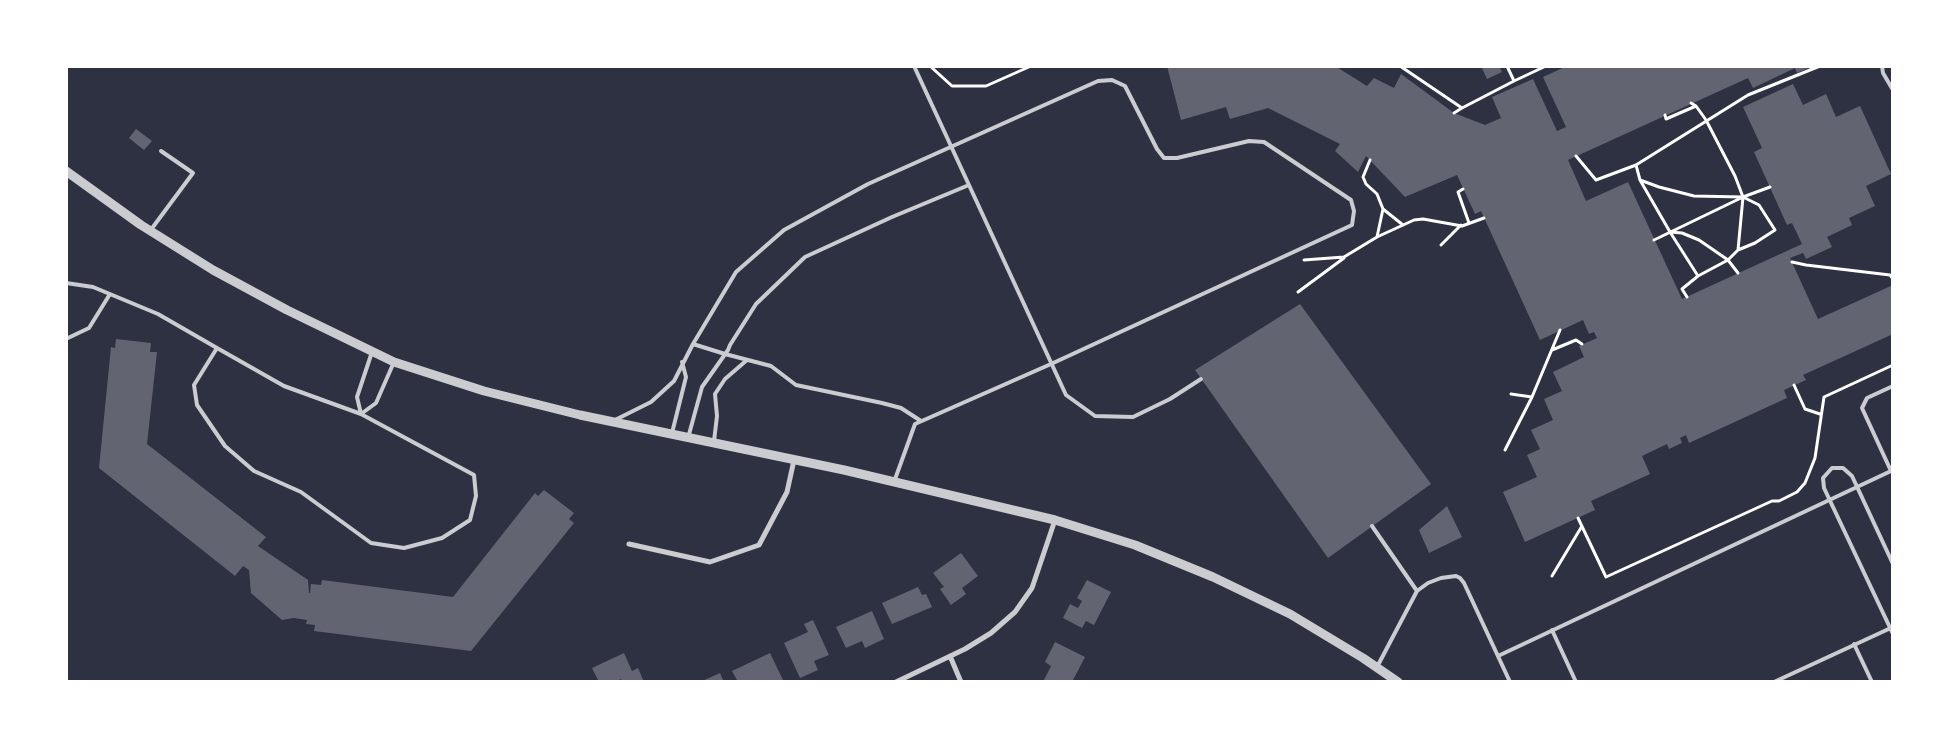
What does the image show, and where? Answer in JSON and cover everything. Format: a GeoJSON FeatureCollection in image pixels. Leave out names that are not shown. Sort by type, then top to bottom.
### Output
{"type":"FeatureCollection","features":[{"type":"Feature","properties":{"kind":"street"},"geometry":{"type":"LineString","coordinates":[[66,171],[150,231],[221,275],[287,310],[394,362],[484,391],[611,422],[894,482],[1055,520],[1135,545],[1213,577],[1290,614],[1398,682]]}},
{"type":"Feature","properties":{"kind":"street"},"geometry":{"type":"LineString","coordinates":[[630,544],[710,562],[759,544],[787,492],[794,460]]}},
{"type":"Feature","properties":{"kind":"street"},"geometry":{"type":"LineString","coordinates":[[896,682],[950,656],[991,633],[1014,612],[1032,588],[1055,520]]}},
{"type":"Feature","properties":{"kind":"street"},"geometry":{"type":"LineString","coordinates":[[950,656],[962,682]]}},
{"type":"Feature","properties":{"kind":"lane"},"geometry":{"type":"LineString","coordinates":[[914,66],[1066,395],[1095,416],[1132,418],[1170,399],[1201,379]]}},
{"type":"Feature","properties":{"kind":"lane"},"geometry":{"type":"LineString","coordinates":[[1882,66],[1883,74],[1893,90]]}},
{"type":"Feature","properties":{"kind":"lane"},"geometry":{"type":"LineString","coordinates":[[611,422],[651,402],[674,381],[682,362],[736,272],[784,230],[868,184],[1098,81],[1112,80],[1125,86],[1164,158],[1177,158],[1249,141],[1264,142],[1351,200],[1354,211],[1352,225],[1051,364],[915,424],[894,482]]}},
{"type":"Feature","properties":{"kind":"lane"},"geometry":{"type":"LineString","coordinates":[[150,231],[193,173],[161,151]]}},
{"type":"Feature","properties":{"kind":"lane"},"geometry":{"type":"LineString","coordinates":[[688,438],[702,387],[756,304],[805,257],[892,217],[969,185]]}},
{"type":"Feature","properties":{"kind":"lane"},"geometry":{"type":"LineString","coordinates":[[66,283],[93,287],[158,314],[218,348],[284,386],[362,414],[474,475],[476,496],[470,520],[442,538],[404,548],[371,543],[301,492],[254,471],[225,446],[196,405],[194,385],[218,348]]}},
{"type":"Feature","properties":{"kind":"lane"},"geometry":{"type":"LineString","coordinates":[[66,337],[68,338],[88,328],[110,294]]}},
{"type":"Feature","properties":{"kind":"lane"},"geometry":{"type":"LineString","coordinates":[[693,344],[771,366],[796,385],[907,410],[921,421]]}},
{"type":"Feature","properties":{"kind":"lane"},"geometry":{"type":"LineString","coordinates":[[362,414],[357,397],[372,352]]}},
{"type":"Feature","properties":{"kind":"lane"},"geometry":{"type":"LineString","coordinates":[[714,444],[717,416],[715,394],[725,379],[747,360]]}},
{"type":"Feature","properties":{"kind":"lane"},"geometry":{"type":"LineString","coordinates":[[362,414],[376,403],[394,362]]}},
{"type":"Feature","properties":{"kind":"lane"},"geometry":{"type":"LineString","coordinates":[[671,434],[686,377],[682,362]]}},
{"type":"Feature","properties":{"kind":"lane"},"geometry":{"type":"LineString","coordinates":[[1498,656],[1856,486],[1892,473],[1862,408],[1867,398],[1893,386]]}},
{"type":"Feature","properties":{"kind":"lane"},"geometry":{"type":"LineString","coordinates":[[1893,564],[1856,486],[1843,468],[1832,468],[1825,474],[1823,482],[1829,499],[1893,634]]}},
{"type":"Feature","properties":{"kind":"lane"},"geometry":{"type":"LineString","coordinates":[[1372,526],[1417,591]]}},
{"type":"Feature","properties":{"kind":"lane"},"geometry":{"type":"LineString","coordinates":[[1378,668],[1417,591],[1428,583],[1456,576],[1460,578],[1510,682]]}},
{"type":"Feature","properties":{"kind":"lane"},"geometry":{"type":"LineString","coordinates":[[1774,682],[1891,627]]}},
{"type":"Feature","properties":{"kind":"lane"},"geometry":{"type":"LineString","coordinates":[[1552,630],[1576,682]]}},
{"type":"Feature","properties":{"kind":"lane"},"geometry":{"type":"LineString","coordinates":[[1854,644],[1872,682]]}},
{"type":"Feature","properties":{"kind":"path"},"geometry":{"type":"LineString","coordinates":[[930,66],[952,86],[986,86],[1031,66]]}},
{"type":"Feature","properties":{"kind":"path"},"geometry":{"type":"LineString","coordinates":[[1400,66],[1462,108]]}},
{"type":"Feature","properties":{"kind":"path"},"geometry":{"type":"LineString","coordinates":[[1507,66],[1514,81]]}},
{"type":"Feature","properties":{"kind":"path"},"geometry":{"type":"LineString","coordinates":[[1454,113],[1546,66]]}},
{"type":"Feature","properties":{"kind":"path"},"geometry":{"type":"LineString","coordinates":[[1576,156],[1596,180],[1636,165],[1706,120],[1748,96],[1820,66]]}},
{"type":"Feature","properties":{"kind":"path"},"geometry":{"type":"LineString","coordinates":[[1691,103],[1696,106],[1706,120],[1735,176],[1743,197],[1738,250]]}},
{"type":"Feature","properties":{"kind":"path"},"geometry":{"type":"LineString","coordinates":[[1665,115],[1666,119],[1696,106]]}},
{"type":"Feature","properties":{"kind":"path"},"geometry":{"type":"LineString","coordinates":[[1370,160],[1363,177],[1366,184],[1377,194],[1383,209],[1404,225]]}},
{"type":"Feature","properties":{"kind":"path"},"geometry":{"type":"LineString","coordinates":[[1636,165],[1640,180],[1698,276]]}},
{"type":"Feature","properties":{"kind":"path"},"geometry":{"type":"LineString","coordinates":[[1640,180],[1660,188],[1694,196],[1743,197],[1759,205],[1774,230],[1755,243],[1738,250],[1728,260],[1698,276],[1682,289],[1687,297]]}},
{"type":"Feature","properties":{"kind":"path"},"geometry":{"type":"LineString","coordinates":[[1654,240],[1743,197],[1770,187]]}},
{"type":"Feature","properties":{"kind":"path"},"geometry":{"type":"LineString","coordinates":[[1463,189],[1458,192],[1469,223]]}},
{"type":"Feature","properties":{"kind":"path"},"geometry":{"type":"LineString","coordinates":[[1377,237],[1383,209]]}},
{"type":"Feature","properties":{"kind":"path"},"geometry":{"type":"LineString","coordinates":[[1298,292],[1344,257],[1377,237],[1414,220],[1423,219],[1461,225],[1484,218]]}},
{"type":"Feature","properties":{"kind":"path"},"geometry":{"type":"LineString","coordinates":[[1441,245],[1461,225]]}},
{"type":"Feature","properties":{"kind":"path"},"geometry":{"type":"LineString","coordinates":[[1670,232],[1682,233],[1699,240],[1728,260],[1738,273]]}},
{"type":"Feature","properties":{"kind":"path"},"geometry":{"type":"LineString","coordinates":[[1304,260],[1344,257]]}},
{"type":"Feature","properties":{"kind":"path"},"geometry":{"type":"LineString","coordinates":[[1792,262],[1890,275],[1893,280]]}},
{"type":"Feature","properties":{"kind":"path"},"geometry":{"type":"LineString","coordinates":[[1505,450],[1532,397],[1560,330]]}},
{"type":"Feature","properties":{"kind":"path"},"geometry":{"type":"LineString","coordinates":[[1552,350],[1576,340],[1582,344]]}},
{"type":"Feature","properties":{"kind":"path"},"geometry":{"type":"LineString","coordinates":[[1578,518],[1606,578],[1772,501],[1779,501],[1797,492],[1804,483],[1815,458],[1824,397],[1893,365]]}},
{"type":"Feature","properties":{"kind":"path"},"geometry":{"type":"LineString","coordinates":[[1794,385],[1805,409],[1820,414]]}},
{"type":"Feature","properties":{"kind":"path"},"geometry":{"type":"LineString","coordinates":[[1511,394],[1532,397]]}},
{"type":"Feature","properties":{"kind":"path"},"geometry":{"type":"LineString","coordinates":[[1552,576],[1582,526]]}},
{"type":"Feature","properties":{"kind":"building"},"geometry":{"type":"Polygon","coordinates":[[[1167,66],[1335,66],[1367,86],[1374,78],[1394,88],[1401,74],[1454,113],[1485,125],[1501,118],[1492,97],[1533,79],[1557,131],[1566,127],[1543,77],[1567,66],[1812,66],[1797,73],[1795,68],[1753,88],[1748,78],[1568,160],[1586,201],[1628,182],[1682,299],[1802,244],[1792,223],[1787,225],[1754,152],[1762,148],[1743,107],[1793,84],[1803,105],[1826,94],[1836,117],[1860,106],[1891,174],[1866,186],[1875,206],[1849,218],[1852,225],[1827,237],[1832,247],[1806,259],[1803,253],[1790,258],[1818,319],[1893,285],[1893,334],[1803,375],[1806,380],[1784,390],[1787,398],[1689,443],[1686,435],[1680,438],[1682,443],[1669,449],[1667,444],[1642,456],[1650,474],[1591,501],[1595,510],[1525,542],[1503,492],[1537,477],[1527,455],[1540,449],[1531,430],[1553,420],[1544,399],[1562,391],[1553,372],[1584,357],[1579,346],[1597,338],[1594,332],[1589,334],[1583,320],[1540,340],[1481,211],[1475,214],[1457,175],[1405,197],[1366,156],[1358,172],[1335,151],[1340,144],[1268,108],[1230,119],[1226,107],[1181,120],[1167,66]]]}},
{"type":"Feature","properties":{"kind":"building"},"geometry":{"type":"Polygon","coordinates":[[[1481,66],[1499,66],[1502,72],[1487,79],[1481,66]]]}},
{"type":"Feature","properties":{"kind":"building"},"geometry":{"type":"Polygon","coordinates":[[[136,129],[152,141],[144,150],[129,138],[136,129]]]}},
{"type":"Feature","properties":{"kind":"building"},"geometry":{"type":"Polygon","coordinates":[[[1300,304],[1431,484],[1328,558],[1195,370],[1300,304]]]}},
{"type":"Feature","properties":{"kind":"building"},"geometry":{"type":"Polygon","coordinates":[[[116,339],[151,343],[150,352],[157,352],[147,444],[266,537],[258,546],[308,580],[309,593],[311,584],[321,585],[322,580],[453,597],[535,493],[538,496],[544,490],[574,513],[569,519],[574,523],[471,651],[314,631],[315,625],[306,624],[307,620],[294,618],[282,620],[251,593],[249,570],[243,566],[235,576],[99,468],[111,347],[115,348],[116,339]]]}},
{"type":"Feature","properties":{"kind":"building"},"geometry":{"type":"Polygon","coordinates":[[[1447,506],[1462,537],[1429,553],[1419,530],[1447,506]]]}},
{"type":"Feature","properties":{"kind":"building"},"geometry":{"type":"Polygon","coordinates":[[[961,553],[978,576],[962,588],[966,594],[951,605],[940,589],[944,587],[933,573],[961,553]]]}},
{"type":"Feature","properties":{"kind":"building"},"geometry":{"type":"Polygon","coordinates":[[[1087,580],[1111,592],[1094,625],[1086,621],[1082,628],[1063,618],[1070,604],[1078,608],[1082,601],[1077,598],[1087,580]]]}},
{"type":"Feature","properties":{"kind":"building"},"geometry":{"type":"Polygon","coordinates":[[[918,587],[922,595],[926,594],[932,607],[892,624],[882,603],[918,587]]]}},
{"type":"Feature","properties":{"kind":"building"},"geometry":{"type":"Polygon","coordinates":[[[872,611],[884,639],[865,648],[862,641],[846,648],[836,627],[872,611]]]}},
{"type":"Feature","properties":{"kind":"building"},"geometry":{"type":"Polygon","coordinates":[[[813,620],[829,655],[814,661],[818,670],[800,678],[784,643],[808,632],[804,624],[813,620]]]}},
{"type":"Feature","properties":{"kind":"building"},"geometry":{"type":"Polygon","coordinates":[[[1055,642],[1085,657],[1072,682],[1043,682],[1051,666],[1045,662],[1055,642]]]}},
{"type":"Feature","properties":{"kind":"building"},"geometry":{"type":"Polygon","coordinates":[[[624,653],[632,671],[638,668],[644,682],[622,682],[621,679],[615,682],[599,682],[592,668],[624,653]]]}},
{"type":"Feature","properties":{"kind":"building"},"geometry":{"type":"Polygon","coordinates":[[[770,653],[784,682],[738,682],[732,671],[770,653]]]}},
{"type":"Feature","properties":{"kind":"building"},"geometry":{"type":"Polygon","coordinates":[[[720,673],[724,682],[700,682],[720,673]]]}}]}
